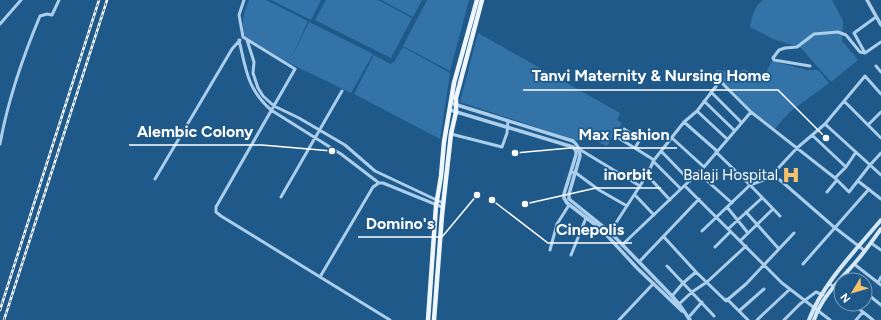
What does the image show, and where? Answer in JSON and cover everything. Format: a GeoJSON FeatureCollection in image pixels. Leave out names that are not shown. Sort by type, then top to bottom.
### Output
{"type":"FeatureCollection","features":[{"type":"Feature","properties":{"kind":"main road"},"geometry":{"type":"LineString","coordinates":[[428,320],[436,206],[450,103],[477,0]]}},
{"type":"Feature","properties":{"kind":"main road"},"geometry":{"type":"LineString","coordinates":[[434,320],[443,205],[451,134],[456,112],[459,85],[482,0]]}},
{"type":"Feature","properties":{"kind":"main road"},"geometry":{"type":"LineString","coordinates":[[824,296],[829,283],[880,222]]}},
{"type":"Feature","properties":{"kind":"main road"},"geometry":{"type":"LineString","coordinates":[[847,272],[881,229]]}},
{"type":"Feature","properties":{"kind":"main road"},"geometry":{"type":"LineString","coordinates":[[810,320],[815,309],[824,296],[833,288]]}},
{"type":"Feature","properties":{"kind":"main road"},"geometry":{"type":"LineString","coordinates":[[814,320],[815,309]]}},
{"type":"Feature","properties":{"kind":"street"},"geometry":{"type":"LineString","coordinates":[[0,24],[21,0]]}},
{"type":"Feature","properties":{"kind":"street"},"geometry":{"type":"LineString","coordinates":[[0,144],[5,115],[24,54],[40,16],[47,14],[52,15],[59,0]]}},
{"type":"Feature","properties":{"kind":"street"},"geometry":{"type":"LineString","coordinates":[[244,0],[239,15],[243,37],[295,69],[216,207],[216,212],[390,320]]}},
{"type":"Feature","properties":{"kind":"street"},"geometry":{"type":"LineString","coordinates":[[867,0],[881,25]]}},
{"type":"Feature","properties":{"kind":"street"},"geometry":{"type":"LineString","coordinates":[[865,54],[854,33],[876,17]]}},
{"type":"Feature","properties":{"kind":"street"},"geometry":{"type":"LineString","coordinates":[[810,66],[774,60],[774,58],[779,50],[797,47],[814,34],[838,32],[846,35],[860,52],[865,54]]}},
{"type":"Feature","properties":{"kind":"street"},"geometry":{"type":"LineString","coordinates":[[155,179],[232,49],[243,37]]}},
{"type":"Feature","properties":{"kind":"street"},"geometry":{"type":"LineString","coordinates":[[239,40],[245,68],[253,88],[259,99],[271,110],[341,154],[379,183],[383,183],[436,206],[443,205]]}},
{"type":"Feature","properties":{"kind":"street"},"geometry":{"type":"LineString","coordinates":[[247,40],[254,62],[253,73],[258,88],[263,96],[274,106],[299,118],[345,146],[375,171],[437,200],[443,205]]}},
{"type":"Feature","properties":{"kind":"street"},"geometry":{"type":"LineString","coordinates":[[865,54],[881,42]]}},
{"type":"Feature","properties":{"kind":"street"},"geometry":{"type":"LineString","coordinates":[[876,66],[881,72]]}},
{"type":"Feature","properties":{"kind":"street"},"geometry":{"type":"LineString","coordinates":[[702,231],[750,185],[769,178],[797,148],[825,124],[865,76],[881,94]]}},
{"type":"Feature","properties":{"kind":"street"},"geometry":{"type":"LineString","coordinates":[[610,232],[635,195],[647,175],[653,161],[684,122],[697,111],[720,81],[751,112],[836,179],[849,192],[870,165],[881,154]]}},
{"type":"Feature","properties":{"kind":"street"},"geometry":{"type":"LineString","coordinates":[[281,197],[342,91]]}},
{"type":"Feature","properties":{"kind":"street"},"geometry":{"type":"LineString","coordinates":[[711,92],[741,122]]}},
{"type":"Feature","properties":{"kind":"street"},"geometry":{"type":"LineString","coordinates":[[704,100],[734,130]]}},
{"type":"Feature","properties":{"kind":"street"},"geometry":{"type":"LineString","coordinates":[[844,101],[881,138]]}},
{"type":"Feature","properties":{"kind":"street"},"geometry":{"type":"LineString","coordinates":[[450,103],[573,141],[580,149],[640,186]]}},
{"type":"Feature","properties":{"kind":"street"},"geometry":{"type":"LineString","coordinates":[[450,110],[572,147],[576,151],[576,155],[564,196],[565,201],[601,229],[653,284],[689,319],[702,302]]}},
{"type":"Feature","properties":{"kind":"street"},"geometry":{"type":"LineString","coordinates":[[697,111],[727,139]]}},
{"type":"Feature","properties":{"kind":"street"},"geometry":{"type":"LineString","coordinates":[[622,245],[704,167],[734,130],[751,112]]}},
{"type":"Feature","properties":{"kind":"street"},"geometry":{"type":"LineString","coordinates":[[868,125],[881,112]]}},
{"type":"Feature","properties":{"kind":"street"},"geometry":{"type":"LineString","coordinates":[[451,134],[502,147],[508,127],[508,121]]}},
{"type":"Feature","properties":{"kind":"street"},"geometry":{"type":"LineString","coordinates":[[684,122],[780,216]]}},
{"type":"Feature","properties":{"kind":"street"},"geometry":{"type":"LineString","coordinates":[[825,124],[881,174]]}},
{"type":"Feature","properties":{"kind":"street"},"geometry":{"type":"LineString","coordinates":[[624,130],[639,139],[634,148]]}},
{"type":"Feature","properties":{"kind":"street"},"geometry":{"type":"LineString","coordinates":[[812,134],[846,167]]}},
{"type":"Feature","properties":{"kind":"street"},"geometry":{"type":"LineString","coordinates":[[617,136],[653,161],[681,189]]}},
{"type":"Feature","properties":{"kind":"street"},"geometry":{"type":"LineString","coordinates":[[672,138],[704,167]]}},
{"type":"Feature","properties":{"kind":"street"},"geometry":{"type":"LineString","coordinates":[[580,149],[580,156],[569,194],[569,199],[610,232],[672,296],[684,313]]}},
{"type":"Feature","properties":{"kind":"street"},"geometry":{"type":"LineString","coordinates":[[661,151],[690,181]]}},
{"type":"Feature","properties":{"kind":"street"},"geometry":{"type":"LineString","coordinates":[[827,192],[856,152]]}},
{"type":"Feature","properties":{"kind":"street"},"geometry":{"type":"LineString","coordinates":[[571,172],[576,173],[599,190],[627,206]]}},
{"type":"Feature","properties":{"kind":"street"},"geometry":{"type":"LineString","coordinates":[[647,175],[670,200]]}},
{"type":"Feature","properties":{"kind":"street"},"geometry":{"type":"LineString","coordinates":[[769,178],[780,180],[864,251]]}},
{"type":"Feature","properties":{"kind":"street"},"geometry":{"type":"LineString","coordinates":[[705,179],[732,203]]}},
{"type":"Feature","properties":{"kind":"street"},"geometry":{"type":"LineString","coordinates":[[858,181],[881,199]]}},
{"type":"Feature","properties":{"kind":"street"},"geometry":{"type":"LineString","coordinates":[[320,277],[373,187],[379,183]]}},
{"type":"Feature","properties":{"kind":"street"},"geometry":{"type":"LineString","coordinates":[[685,186],[764,265],[790,289],[830,320]]}},
{"type":"Feature","properties":{"kind":"street"},"geometry":{"type":"LineString","coordinates":[[803,264],[869,189]]}},
{"type":"Feature","properties":{"kind":"street"},"geometry":{"type":"LineString","coordinates":[[635,195],[654,215]]}},
{"type":"Feature","properties":{"kind":"street"},"geometry":{"type":"LineString","coordinates":[[715,247],[738,220],[762,198]]}},
{"type":"Feature","properties":{"kind":"street"},"geometry":{"type":"LineString","coordinates":[[639,262],[699,200]]}},
{"type":"Feature","properties":{"kind":"street"},"geometry":{"type":"LineString","coordinates":[[550,250],[557,224],[569,205]]}},
{"type":"Feature","properties":{"kind":"street"},"geometry":{"type":"LineString","coordinates":[[727,207],[748,233]]}},
{"type":"Feature","properties":{"kind":"street"},"geometry":{"type":"LineString","coordinates":[[740,241],[773,209]]}},
{"type":"Feature","properties":{"kind":"street"},"geometry":{"type":"LineString","coordinates":[[746,212],[780,248]]}},
{"type":"Feature","properties":{"kind":"street"},"geometry":{"type":"LineString","coordinates":[[571,255],[586,218]]}},
{"type":"Feature","properties":{"kind":"street"},"geometry":{"type":"LineString","coordinates":[[557,224],[579,234]]}},
{"type":"Feature","properties":{"kind":"street"},"geometry":{"type":"LineString","coordinates":[[727,299],[746,284],[794,233]]}},
{"type":"Feature","properties":{"kind":"street"},"geometry":{"type":"LineString","coordinates":[[664,237],[696,272],[748,320]]}},
{"type":"Feature","properties":{"kind":"street"},"geometry":{"type":"LineString","coordinates":[[871,243],[881,250]]}},
{"type":"Feature","properties":{"kind":"street"},"geometry":{"type":"LineString","coordinates":[[679,304],[692,292],[707,282],[746,246]]}},
{"type":"Feature","properties":{"kind":"street"},"geometry":{"type":"LineString","coordinates":[[854,264],[881,285]]}},
{"type":"Feature","properties":{"kind":"street"},"geometry":{"type":"LineString","coordinates":[[667,266],[714,316]]}},
{"type":"Feature","properties":{"kind":"street"},"geometry":{"type":"LineString","coordinates":[[672,296],[683,283],[696,272]]}},
{"type":"Feature","properties":{"kind":"street"},"geometry":{"type":"LineString","coordinates":[[878,282],[881,278]]}},
{"type":"Feature","properties":{"kind":"street"},"geometry":{"type":"LineString","coordinates":[[829,283],[833,286]]}},
{"type":"Feature","properties":{"kind":"street"},"geometry":{"type":"LineString","coordinates":[[619,320],[653,284]]}},
{"type":"Feature","properties":{"kind":"street"},"geometry":{"type":"LineString","coordinates":[[739,311],[764,288]]}},
{"type":"Feature","properties":{"kind":"street"},"geometry":{"type":"LineString","coordinates":[[757,320],[790,289]]}},
{"type":"Feature","properties":{"kind":"street"},"geometry":{"type":"LineString","coordinates":[[784,320],[804,300],[816,292],[824,296]]}},
{"type":"Feature","properties":{"kind":"street"},"geometry":{"type":"LineString","coordinates":[[873,298],[881,305]]}},
{"type":"Feature","properties":{"kind":"street"},"geometry":{"type":"LineString","coordinates":[[856,320],[863,312],[873,320]]}},
{"type":"Feature","properties":{"kind":"shaded area"},"geometry":{"type":"Polygon","coordinates":[[[249,0],[266,0],[308,21],[289,63],[245,37],[243,18],[249,0]]]}},
{"type":"Feature","properties":{"kind":"shaded area"},"geometry":{"type":"Polygon","coordinates":[[[271,0],[321,0],[311,20],[271,0]]]}},
{"type":"Feature","properties":{"kind":"shaded area"},"geometry":{"type":"Polygon","coordinates":[[[326,0],[378,0],[412,18],[391,58],[315,20],[326,0]]]}},
{"type":"Feature","properties":{"kind":"shaded area"},"geometry":{"type":"Polygon","coordinates":[[[381,0],[422,0],[413,17],[381,0]]]}},
{"type":"Feature","properties":{"kind":"shaded area"},"geometry":{"type":"Polygon","coordinates":[[[427,0],[469,0],[450,71],[403,46],[427,0]]]}},
{"type":"Feature","properties":{"kind":"shaded area"},"geometry":{"type":"Polygon","coordinates":[[[763,0],[832,0],[843,21],[842,41],[858,60],[831,82],[801,48],[773,39],[750,27],[755,9],[763,0]]]}},
{"type":"Feature","properties":{"kind":"shaded area"},"geometry":{"type":"Polygon","coordinates":[[[309,22],[373,54],[351,93],[289,63],[309,22]]]}},
{"type":"Feature","properties":{"kind":"shaded area"},"geometry":{"type":"Polygon","coordinates":[[[478,33],[620,113],[617,120],[622,123],[607,146],[587,137],[581,142],[460,102],[478,33]]]}},
{"type":"Feature","properties":{"kind":"shaded area"},"geometry":{"type":"Polygon","coordinates":[[[403,47],[450,73],[440,139],[354,94],[374,55],[390,64],[394,62],[403,47]]]}},
{"type":"Feature","properties":{"kind":"shaded area"},"geometry":{"type":"Polygon","coordinates":[[[772,61],[807,70],[818,70],[829,83],[791,111],[775,129],[751,111],[713,73],[717,70],[738,72],[744,69],[763,78],[772,61]]]}},
{"type":"Feature","properties":{"kind":"railway"},"geometry":{"type":"LineString","coordinates":[[0,310],[99,0]]}},
{"type":"Feature","properties":{"kind":"railway"},"geometry":{"type":"LineString","coordinates":[[4,320],[107,0]]}},
{"type":"Feature","properties":{"kind":"place","name":"Tanvi Maternity & Nursing Home"},"geometry":{"type":"Point","coordinates":[826,138]}},
{"type":"Feature","properties":{"kind":"place","name":"Alembic Colony"},"geometry":{"type":"Point","coordinates":[332,151]}},
{"type":"Feature","properties":{"kind":"place","name":"Max Fashion"},"geometry":{"type":"Point","coordinates":[515,153]}},
{"type":"Feature","properties":{"kind":"place","name":"Balaji Hospital"},"geometry":{"type":"Point","coordinates":[791,175]}},
{"type":"Feature","properties":{"kind":"place","name":"Domino's"},"geometry":{"type":"Point","coordinates":[477,195]}},
{"type":"Feature","properties":{"kind":"place","name":"Cinepolis"},"geometry":{"type":"Point","coordinates":[492,200]}},
{"type":"Feature","properties":{"kind":"place","name":"inorbit"},"geometry":{"type":"Point","coordinates":[525,204]}}]}
